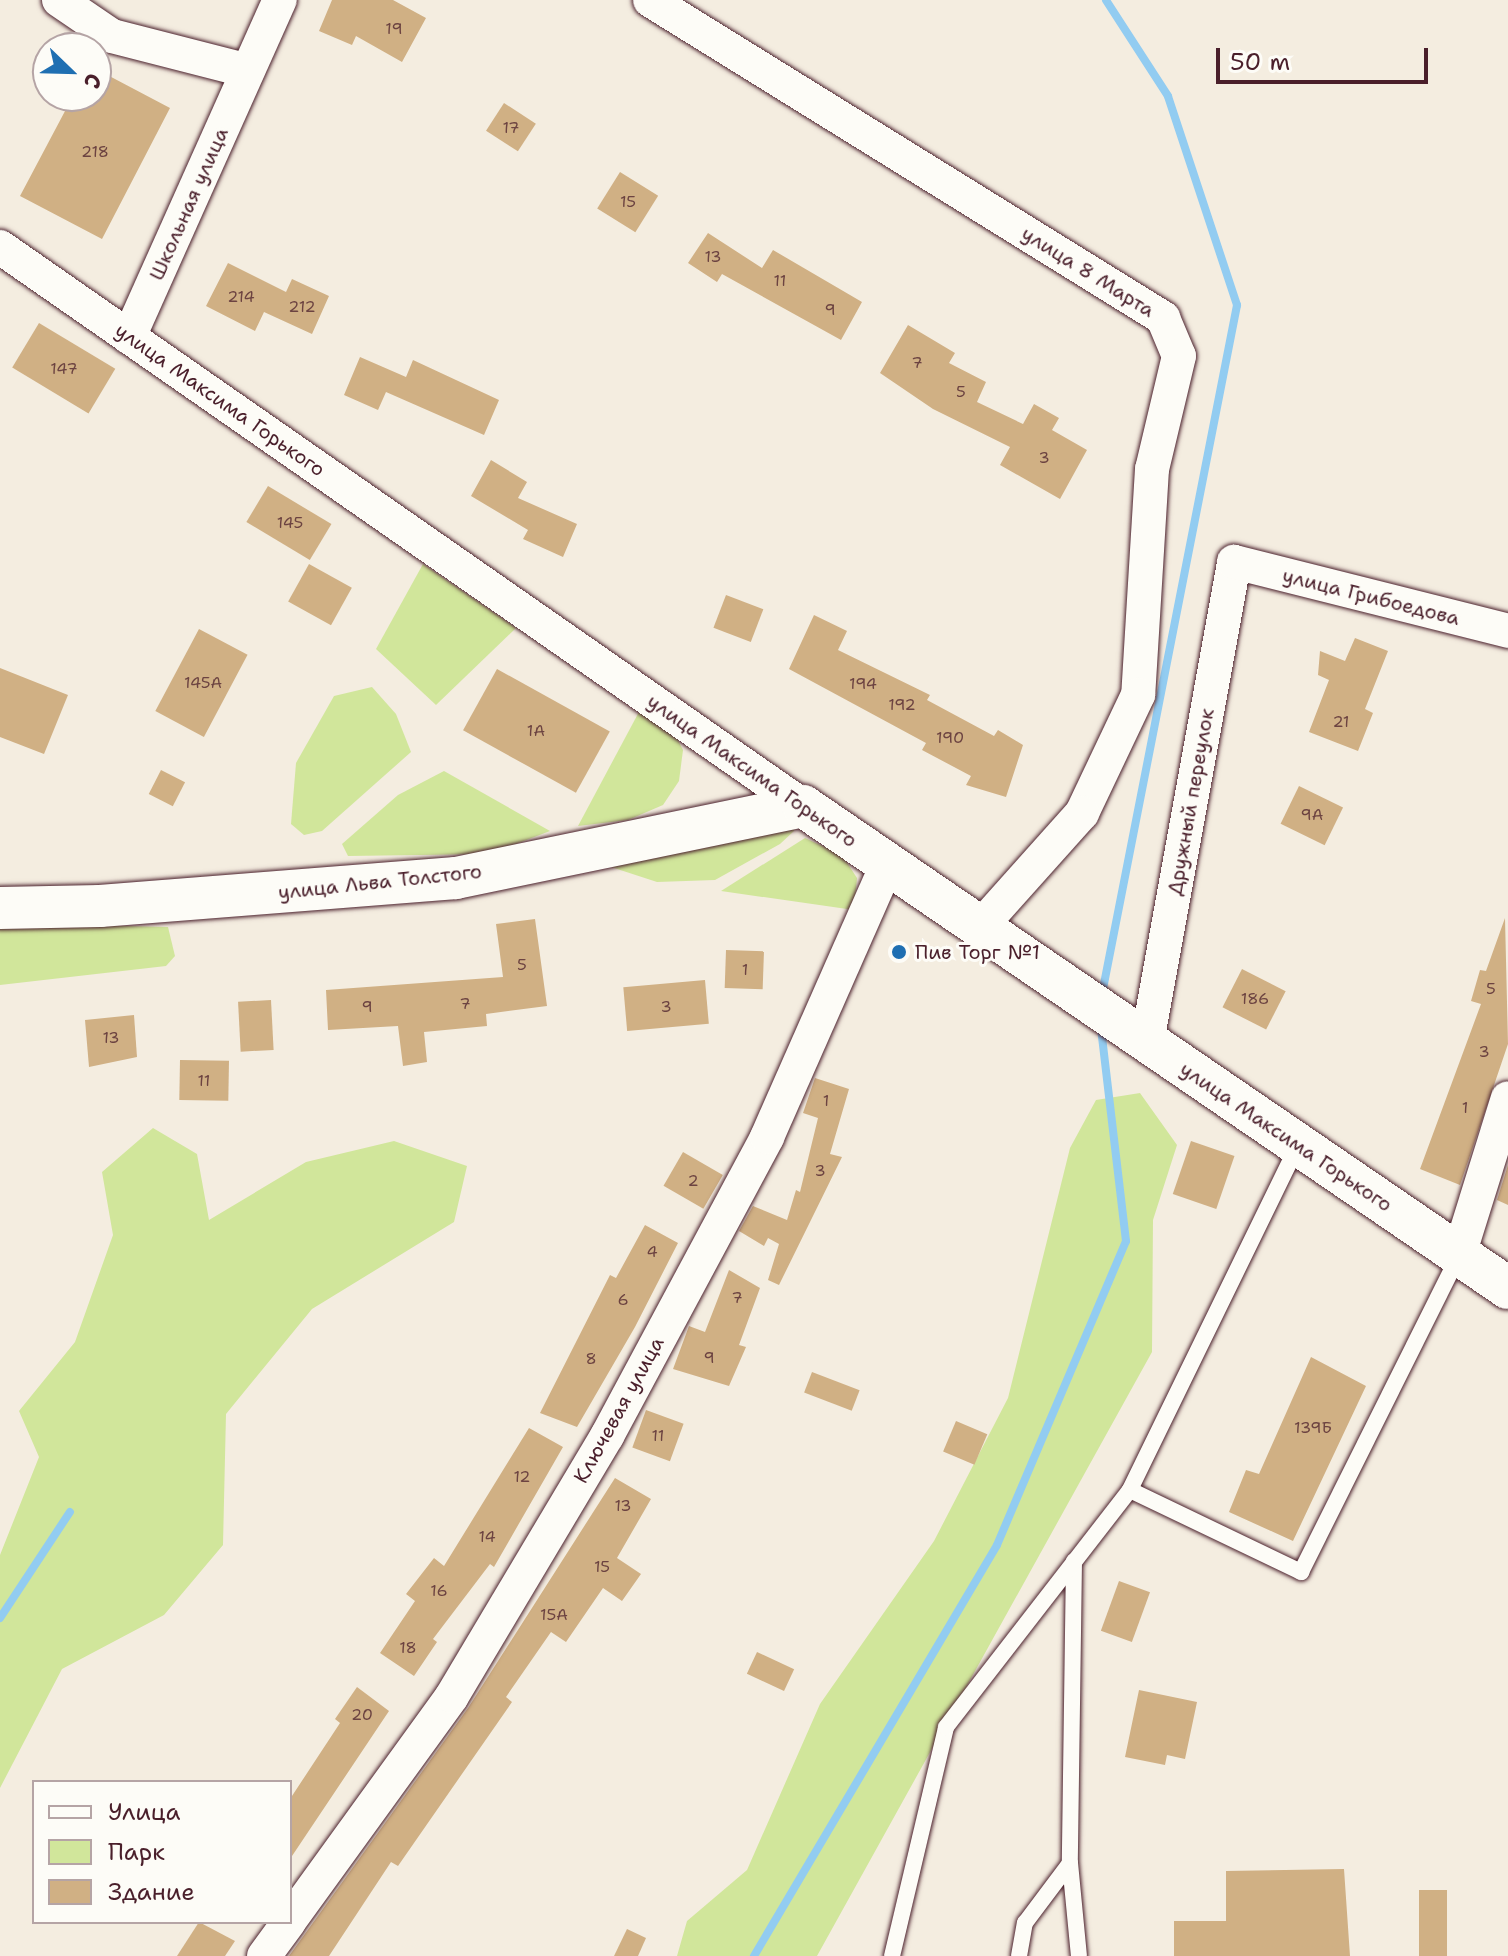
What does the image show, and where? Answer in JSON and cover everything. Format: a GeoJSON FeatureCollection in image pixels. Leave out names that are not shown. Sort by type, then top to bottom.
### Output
{"type":"FeatureCollection","features":[{"type":"Feature","properties":{"kind":"street"},"geometry":{"type":"LineString","coordinates":[[59,0],[112,36],[248,71]]}},
{"type":"Feature","properties":{"kind":"street","name":"Школьная улица"},"geometry":{"type":"LineString","coordinates":[[129,337],[280,0]]}},
{"type":"Feature","properties":{"kind":"street","name":"улица 8 Марта"},"geometry":{"type":"LineString","coordinates":[[650,0],[1163,318],[1179,356],[1152,469],[1138,695],[1082,813],[980,927]]}},
{"type":"Feature","properties":{"kind":"street","name":"улица Максима Горького"},"geometry":{"type":"LineString","coordinates":[[0,247],[887,865],[1508,1288]]}},
{"type":"Feature","properties":{"kind":"street","name":"улица Грибоедова"},"geometry":{"type":"LineString","coordinates":[[1234,562],[1508,631]]}},
{"type":"Feature","properties":{"kind":"street","name":"Дружный переулок"},"geometry":{"type":"LineString","coordinates":[[1147,1042],[1234,562]]}},
{"type":"Feature","properties":{"kind":"street","name":"улица Льва Толстого"},"geometry":{"type":"LineString","coordinates":[[0,908],[100,906],[456,878],[803,806]]}},
{"type":"Feature","properties":{"kind":"street","name":"Ключевая улица"},"geometry":{"type":"LineString","coordinates":[[292,1917],[452,1696],[607,1436],[767,1137],[887,865]]}},
{"type":"Feature","properties":{"kind":"street"},"geometry":{"type":"LineString","coordinates":[[1459,1255],[1508,1098]]}},
{"type":"Feature","properties":{"kind":"street","name":"Ключевая улица"},"geometry":{"type":"LineString","coordinates":[[264,1956],[287,1924]]}},
{"type":"Feature","properties":{"kind":"lane"},"geometry":{"type":"LineString","coordinates":[[892,1956],[946,1727],[1130,1490],[1298,1145]]}},
{"type":"Feature","properties":{"kind":"lane"},"geometry":{"type":"LineString","coordinates":[[1130,1490],[1301,1572],[1459,1255]]}},
{"type":"Feature","properties":{"kind":"lane"},"geometry":{"type":"LineString","coordinates":[[1074,1561],[1070,1863],[1079,1956]]}},
{"type":"Feature","properties":{"kind":"lane"},"geometry":{"type":"LineString","coordinates":[[1019,1956],[1025,1923],[1070,1863]]}},
{"type":"Feature","properties":{"kind":"green space"},"geometry":{"type":"Polygon","coordinates":[[[423,564],[516,628],[436,705],[376,649],[423,564]]]}},
{"type":"Feature","properties":{"kind":"green space"},"geometry":{"type":"Polygon","coordinates":[[[372,687],[396,714],[411,752],[322,831],[304,835],[291,824],[296,763],[334,696],[372,687]]]}},
{"type":"Feature","properties":{"kind":"green space"},"geometry":{"type":"Polygon","coordinates":[[[640,710],[670,725],[683,750],[679,781],[663,805],[628,820],[578,826],[640,710]]]}},
{"type":"Feature","properties":{"kind":"green space"},"geometry":{"type":"Polygon","coordinates":[[[444,771],[550,831],[490,854],[348,856],[342,844],[398,795],[444,771]]]}},
{"type":"Feature","properties":{"kind":"green space"},"geometry":{"type":"Polygon","coordinates":[[[799,818],[794,831],[780,844],[715,880],[657,882],[608,866],[799,818]]]}},
{"type":"Feature","properties":{"kind":"green space"},"geometry":{"type":"Polygon","coordinates":[[[805,838],[842,855],[857,878],[854,910],[721,891],[805,838]]]}},
{"type":"Feature","properties":{"kind":"green space"},"geometry":{"type":"Polygon","coordinates":[[[0,923],[168,927],[175,956],[166,966],[0,985],[0,923]]]}},
{"type":"Feature","properties":{"kind":"green space"},"geometry":{"type":"Polygon","coordinates":[[[1140,1093],[1177,1145],[1153,1220],[1152,1352],[817,1956],[677,1956],[687,1921],[747,1870],[820,1704],[934,1541],[1008,1398],[1070,1148],[1096,1100],[1140,1093]]]}},
{"type":"Feature","properties":{"kind":"green space"},"geometry":{"type":"Polygon","coordinates":[[[153,1128],[197,1154],[209,1220],[306,1162],[394,1141],[467,1166],[454,1222],[312,1309],[226,1414],[223,1545],[164,1615],[62,1669],[0,1788],[0,1555],[39,1457],[19,1411],[75,1342],[113,1235],[102,1172],[153,1128]]]}},
{"type":"Feature","properties":{"kind":"building"},"geometry":{"type":"Polygon","coordinates":[[[332,0],[393,0],[426,18],[402,62],[356,36],[352,45],[319,31],[332,0]]]}},
{"type":"Feature","properties":{"kind":"building"},"geometry":{"type":"Polygon","coordinates":[[[112,77],[170,108],[102,239],[20,196],[65,112],[112,112],[112,77]]]}},
{"type":"Feature","properties":{"kind":"building"},"geometry":{"type":"Polygon","coordinates":[[[504,103],[536,124],[518,151],[486,131],[504,103]]]}},
{"type":"Feature","properties":{"kind":"building"},"geometry":{"type":"Polygon","coordinates":[[[620,172],[658,196],[635,232],[597,208],[620,172]]]}},
{"type":"Feature","properties":{"kind":"building"},"geometry":{"type":"Polygon","coordinates":[[[708,233],[762,268],[773,250],[862,302],[841,340],[722,274],[717,282],[688,263],[708,233]]]}},
{"type":"Feature","properties":{"kind":"building"},"geometry":{"type":"Polygon","coordinates":[[[228,263],[286,292],[292,279],[329,296],[312,334],[264,312],[255,331],[206,306],[228,263]]]}},
{"type":"Feature","properties":{"kind":"building"},"geometry":{"type":"Polygon","coordinates":[[[39,323],[115,369],[89,413],[12,368],[39,323]]]}},
{"type":"Feature","properties":{"kind":"building"},"geometry":{"type":"Polygon","coordinates":[[[908,325],[955,353],[949,363],[986,382],[977,402],[1023,424],[1034,404],[1059,418],[1052,430],[1087,450],[1060,499],[1000,465],[1010,447],[933,409],[880,373],[908,325]]]}},
{"type":"Feature","properties":{"kind":"building"},"geometry":{"type":"Polygon","coordinates":[[[360,357],[406,377],[413,360],[499,400],[484,435],[386,392],[378,410],[344,395],[360,357]]]}},
{"type":"Feature","properties":{"kind":"building"},"geometry":{"type":"Polygon","coordinates":[[[491,460],[527,482],[518,498],[577,524],[563,557],[523,539],[528,530],[471,496],[491,460]]]}},
{"type":"Feature","properties":{"kind":"building"},"geometry":{"type":"Polygon","coordinates":[[[268,486],[331,524],[310,560],[246,522],[268,486]]]}},
{"type":"Feature","properties":{"kind":"building"},"geometry":{"type":"Polygon","coordinates":[[[309,564],[352,588],[331,625],[288,602],[309,564]]]}},
{"type":"Feature","properties":{"kind":"building"},"geometry":{"type":"Polygon","coordinates":[[[726,595],[763,609],[751,642],[713,628],[726,595]]]}},
{"type":"Feature","properties":{"kind":"building"},"geometry":{"type":"Polygon","coordinates":[[[814,615],[847,631],[838,650],[930,695],[927,700],[994,736],[998,730],[1023,745],[1006,797],[966,785],[971,776],[922,750],[926,743],[789,669],[814,615]]]}},
{"type":"Feature","properties":{"kind":"building"},"geometry":{"type":"Polygon","coordinates":[[[199,629],[248,655],[204,737],[155,711],[199,629]]]}},
{"type":"Feature","properties":{"kind":"building"},"geometry":{"type":"Polygon","coordinates":[[[1355,638],[1388,651],[1365,709],[1373,713],[1358,751],[1309,732],[1329,680],[1318,675],[1320,651],[1345,661],[1355,638]]]}},
{"type":"Feature","properties":{"kind":"building"},"geometry":{"type":"Polygon","coordinates":[[[0,668],[68,695],[44,754],[0,737],[0,668]]]}},
{"type":"Feature","properties":{"kind":"building"},"geometry":{"type":"Polygon","coordinates":[[[497,669],[610,732],[576,793],[463,730],[497,669]]]}},
{"type":"Feature","properties":{"kind":"building"},"geometry":{"type":"Polygon","coordinates":[[[161,770],[185,782],[173,806],[149,794],[161,770]]]}},
{"type":"Feature","properties":{"kind":"building"},"geometry":{"type":"Polygon","coordinates":[[[1299,786],[1343,807],[1325,845],[1281,824],[1299,786]]]}},
{"type":"Feature","properties":{"kind":"building"},"geometry":{"type":"Polygon","coordinates":[[[1505,918],[1508,1044],[1460,1185],[1420,1169],[1481,1004],[1471,1001],[1480,970],[1486,971],[1505,918]]]}},
{"type":"Feature","properties":{"kind":"building"},"geometry":{"type":"Polygon","coordinates":[[[535,919],[547,1006],[486,1014],[487,1026],[424,1032],[427,1062],[403,1066],[398,1026],[328,1030],[326,990],[503,977],[496,924],[535,919]]]}},
{"type":"Feature","properties":{"kind":"building"},"geometry":{"type":"Polygon","coordinates":[[[726,950],[764,951],[763,989],[725,988],[726,950]]]}},
{"type":"Feature","properties":{"kind":"building"},"geometry":{"type":"Polygon","coordinates":[[[1242,969],[1286,991],[1266,1030],[1222,1007],[1242,969]]]}},
{"type":"Feature","properties":{"kind":"building"},"geometry":{"type":"Polygon","coordinates":[[[705,980],[709,1024],[627,1031],[623,987],[705,980]]]}},
{"type":"Feature","properties":{"kind":"building"},"geometry":{"type":"Polygon","coordinates":[[[271,1000],[274,1050],[241,1052],[238,1002],[271,1000]]]}},
{"type":"Feature","properties":{"kind":"building"},"geometry":{"type":"Polygon","coordinates":[[[134,1015],[137,1057],[89,1067],[85,1020],[134,1015]]]}},
{"type":"Feature","properties":{"kind":"building"},"geometry":{"type":"Polygon","coordinates":[[[180,1060],[229,1061],[228,1101],[179,1100],[180,1060]]]}},
{"type":"Feature","properties":{"kind":"building"},"geometry":{"type":"Polygon","coordinates":[[[815,1078],[849,1089],[830,1154],[842,1157],[779,1285],[768,1280],[779,1244],[768,1238],[764,1246],[739,1231],[753,1206],[787,1220],[796,1190],[800,1192],[818,1118],[803,1113],[815,1078]]]}},
{"type":"Feature","properties":{"kind":"building"},"geometry":{"type":"Polygon","coordinates":[[[1191,1141],[1234,1156],[1216,1209],[1173,1194],[1191,1141]]]}},
{"type":"Feature","properties":{"kind":"building"},"geometry":{"type":"Polygon","coordinates":[[[683,1152],[723,1175],[703,1209],[664,1186],[683,1152]]]}},
{"type":"Feature","properties":{"kind":"building"},"geometry":{"type":"Polygon","coordinates":[[[1508,1165],[1508,1205],[1497,1200],[1508,1165]]]}},
{"type":"Feature","properties":{"kind":"building"},"geometry":{"type":"Polygon","coordinates":[[[645,1225],[678,1243],[635,1327],[577,1427],[540,1413],[610,1275],[616,1278],[645,1225]]]}},
{"type":"Feature","properties":{"kind":"building"},"geometry":{"type":"Polygon","coordinates":[[[729,1270],[760,1288],[739,1345],[746,1347],[729,1386],[673,1369],[689,1326],[705,1332],[729,1270]]]}},
{"type":"Feature","properties":{"kind":"building"},"geometry":{"type":"Polygon","coordinates":[[[1311,1357],[1366,1386],[1293,1541],[1229,1512],[1246,1470],[1259,1474],[1311,1357]]]}},
{"type":"Feature","properties":{"kind":"building"},"geometry":{"type":"Polygon","coordinates":[[[812,1372],[860,1390],[852,1411],[804,1393],[812,1372]]]}},
{"type":"Feature","properties":{"kind":"building"},"geometry":{"type":"Polygon","coordinates":[[[646,1410],[684,1424],[670,1461],[632,1448],[646,1410]]]}},
{"type":"Feature","properties":{"kind":"building"},"geometry":{"type":"Polygon","coordinates":[[[956,1421],[987,1434],[974,1465],[943,1451],[956,1421]]]}},
{"type":"Feature","properties":{"kind":"building"},"geometry":{"type":"Polygon","coordinates":[[[529,1428],[563,1447],[494,1567],[490,1564],[433,1639],[437,1642],[414,1676],[380,1653],[415,1601],[406,1594],[434,1558],[444,1566],[529,1428]]]}},
{"type":"Feature","properties":{"kind":"building"},"geometry":{"type":"Polygon","coordinates":[[[615,1478],[651,1499],[617,1558],[641,1574],[622,1601],[603,1588],[566,1642],[551,1632],[506,1697],[512,1702],[398,1866],[391,1862],[329,1956],[289,1956],[468,1708],[615,1478]]]}},
{"type":"Feature","properties":{"kind":"building"},"geometry":{"type":"Polygon","coordinates":[[[1119,1581],[1150,1592],[1132,1642],[1101,1631],[1119,1581]]]}},
{"type":"Feature","properties":{"kind":"building"},"geometry":{"type":"Polygon","coordinates":[[[757,1652],[794,1669],[784,1691],[747,1674],[757,1652]]]}},
{"type":"Feature","properties":{"kind":"building"},"geometry":{"type":"Polygon","coordinates":[[[357,1687],[389,1711],[292,1856],[292,1796],[340,1723],[335,1719],[357,1687]]]}},
{"type":"Feature","properties":{"kind":"building"},"geometry":{"type":"Polygon","coordinates":[[[1139,1690],[1197,1702],[1185,1759],[1167,1755],[1165,1765],[1125,1757],[1139,1690]]]}},
{"type":"Feature","properties":{"kind":"building"},"geometry":{"type":"Polygon","coordinates":[[[1344,1869],[1350,1956],[1174,1956],[1174,1921],[1226,1921],[1226,1871],[1344,1869]]]}},
{"type":"Feature","properties":{"kind":"building"},"geometry":{"type":"Polygon","coordinates":[[[1419,1890],[1447,1890],[1447,1956],[1419,1956],[1419,1890]]]}},
{"type":"Feature","properties":{"kind":"building"},"geometry":{"type":"Polygon","coordinates":[[[198,1924],[235,1941],[225,1956],[177,1956],[198,1924]]]}},
{"type":"Feature","properties":{"kind":"building"},"geometry":{"type":"Polygon","coordinates":[[[627,1929],[646,1938],[638,1956],[614,1956],[627,1929]]]}},
{"type":"Feature","properties":{"kind":"waterway"},"geometry":{"type":"LineString","coordinates":[[1102,994],[1237,305],[1168,96],[1106,0]]}},
{"type":"Feature","properties":{"kind":"waterway"},"geometry":{"type":"LineString","coordinates":[[754,1956],[997,1545],[1126,1241],[1101,1027]]}},
{"type":"Feature","properties":{"kind":"waterway"},"geometry":{"type":"LineString","coordinates":[[0,1618],[70,1512]]}},
{"type":"Feature","properties":{"kind":"place","name":"Пив Торг №1"},"geometry":{"type":"Point","coordinates":[899,952]}}]}
